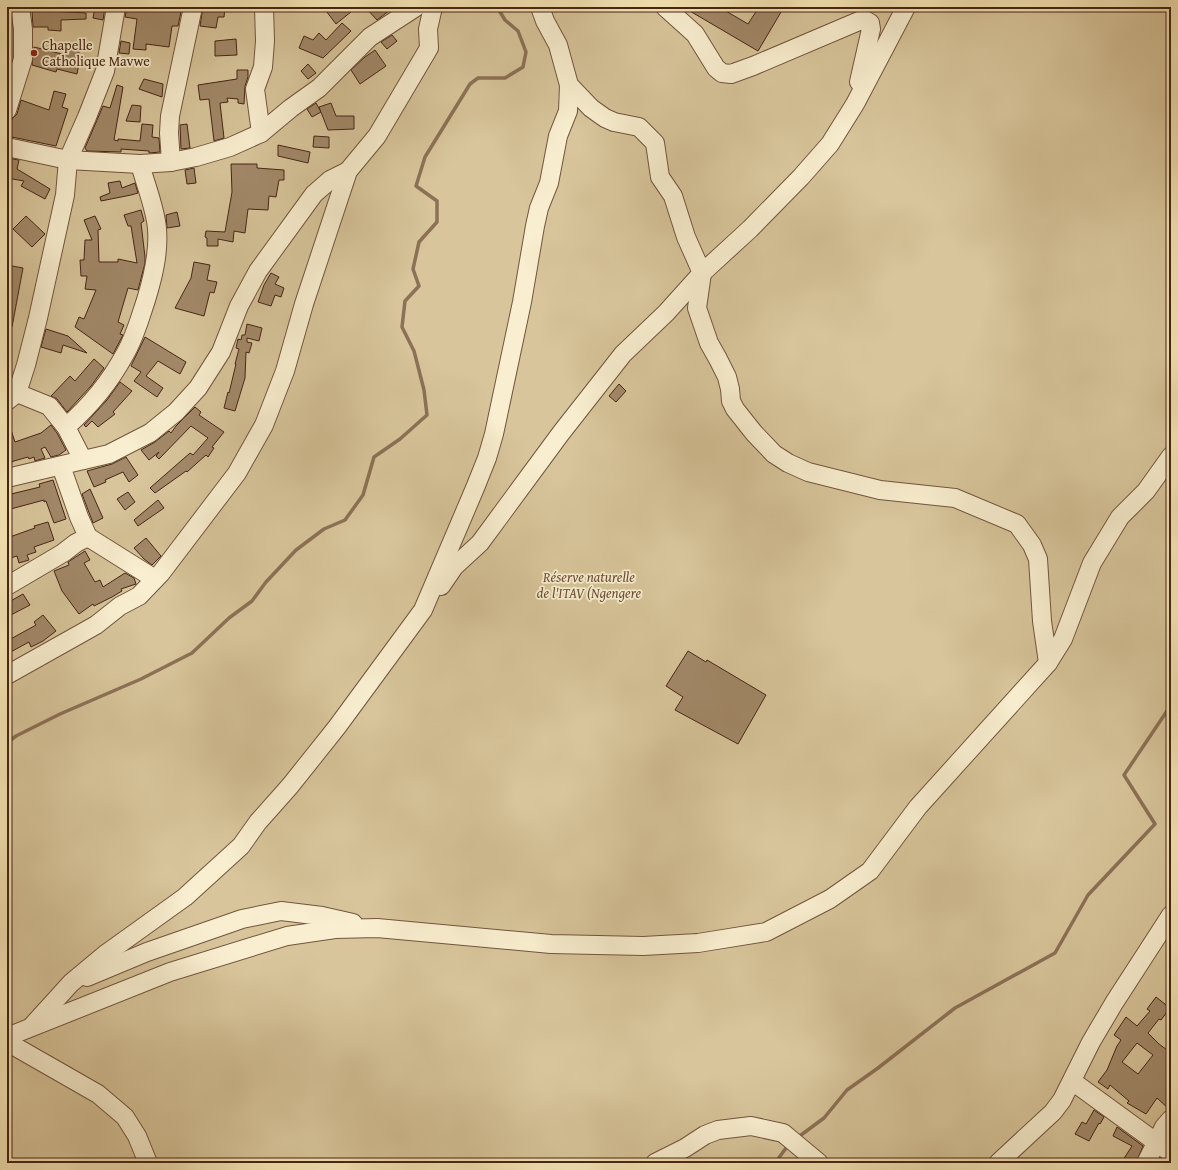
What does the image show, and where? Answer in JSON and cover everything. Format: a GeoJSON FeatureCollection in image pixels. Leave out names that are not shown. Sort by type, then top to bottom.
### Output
{"type":"FeatureCollection","features":[{"type":"Feature","properties":{"kind":"street"},"geometry":{"type":"LineString","coordinates":[[7,110],[23,59],[23,29],[20,7]]}},
{"type":"Feature","properties":{"kind":"street"},"geometry":{"type":"LineString","coordinates":[[83,460],[66,427],[50,406],[12,397],[38,318],[65,195],[68,160],[105,71],[116,7]]}},
{"type":"Feature","properties":{"kind":"street"},"geometry":{"type":"LineString","coordinates":[[171,162],[169,133],[170,116],[193,7]]}},
{"type":"Feature","properties":{"kind":"street"},"geometry":{"type":"LineString","coordinates":[[261,133],[255,89],[263,67],[265,40],[264,7]]}},
{"type":"Feature","properties":{"kind":"street"},"geometry":{"type":"LineString","coordinates":[[7,147],[68,160],[140,164],[171,162],[196,157],[230,147],[261,133],[291,108],[319,88],[370,37],[416,7],[428,29]]}},
{"type":"Feature","properties":{"kind":"street"},"geometry":{"type":"LineString","coordinates":[[7,675],[96,625],[120,606],[139,596],[155,579],[237,473],[264,425],[285,371],[304,304],[348,171],[377,136],[429,48],[428,29],[433,7]]}},
{"type":"Feature","properties":{"kind":"street"},"geometry":{"type":"LineString","coordinates":[[423,610],[475,488],[487,458],[494,434],[522,302],[539,208],[549,183],[558,136],[568,111],[569,86],[558,45],[545,22],[540,7]]}},
{"type":"Feature","properties":{"kind":"street"},"geometry":{"type":"LineString","coordinates":[[665,7],[695,34],[716,68],[722,73],[731,74],[865,20],[870,23],[871,29],[855,104]]}},
{"type":"Feature","properties":{"kind":"street"},"geometry":{"type":"LineString","coordinates":[[29,1029],[71,983],[107,953],[185,897],[241,846],[258,822],[290,786],[337,727],[423,610],[434,598],[454,567],[480,543],[561,433],[623,354],[666,313],[702,273],[750,229],[801,177],[830,144],[855,104],[906,7]]}},
{"type":"Feature","properties":{"kind":"street"},"geometry":{"type":"LineString","coordinates":[[569,86],[605,118],[614,122],[639,127],[656,143],[660,177],[673,196],[686,237],[702,273],[697,308],[709,343],[727,377],[731,401],[735,409],[774,454],[788,463],[808,472],[838,481],[880,490],[955,498],[1017,524],[1032,545],[1038,559],[1042,621],[1048,663]]}},
{"type":"Feature","properties":{"kind":"street"},"geometry":{"type":"LineString","coordinates":[[66,427],[84,412],[100,394],[126,354],[135,334],[151,284],[157,256],[157,228],[140,164]]}},
{"type":"Feature","properties":{"kind":"street"},"geometry":{"type":"LineString","coordinates":[[7,478],[109,454],[150,433],[176,412],[198,388],[221,352],[239,306],[258,271],[314,194],[330,180],[348,171]]}},
{"type":"Feature","properties":{"kind":"street"},"geometry":{"type":"LineString","coordinates":[[7,1037],[170,972],[287,936],[335,929],[377,928],[551,944],[643,946],[698,943],[766,932],[830,899],[870,871],[918,807],[1048,663],[1063,639],[1092,563],[1120,517],[1146,490],[1171,456]]}},
{"type":"Feature","properties":{"kind":"street"},"geometry":{"type":"LineString","coordinates":[[61,466],[78,517],[88,537],[155,579]]}},
{"type":"Feature","properties":{"kind":"street"},"geometry":{"type":"LineString","coordinates":[[7,586],[88,537]]}},
{"type":"Feature","properties":{"kind":"street"},"geometry":{"type":"LineString","coordinates":[[71,983],[147,952],[242,919],[281,911],[322,916],[377,928]]}},
{"type":"Feature","properties":{"kind":"street"},"geometry":{"type":"LineString","coordinates":[[998,1163],[1052,1112],[1062,1100],[1091,1042],[1114,1003],[1171,915]]}},
{"type":"Feature","properties":{"kind":"street"},"geometry":{"type":"LineString","coordinates":[[7,1042],[98,1094],[126,1118],[148,1163]]}},
{"type":"Feature","properties":{"kind":"street"},"geometry":{"type":"LineString","coordinates":[[1072,1081],[1171,1153]]}},
{"type":"Feature","properties":{"kind":"street"},"geometry":{"type":"LineString","coordinates":[[1146,1163],[1156,1141],[1164,1127],[1171,1119]]}},
{"type":"Feature","properties":{"kind":"street"},"geometry":{"type":"LineString","coordinates":[[654,1163],[718,1130],[751,1126],[783,1133],[819,1163]]}},
{"type":"Feature","properties":{"kind":"green space","name":"Réserve naturelle de l'ITAV (Ngengere"},"geometry":{"type":"Polygon","coordinates":[[[7,7],[1171,7],[1171,1163],[7,1163],[7,7]]]}},
{"type":"Feature","properties":{"kind":"building"},"geometry":{"type":"Polygon","coordinates":[[[95,7],[105,7],[103,20],[93,18],[95,7]]]}},
{"type":"Feature","properties":{"kind":"building"},"geometry":{"type":"Polygon","coordinates":[[[145,7],[182,7],[178,26],[172,26],[169,47],[146,44],[146,50],[133,49],[137,19],[125,17],[127,8],[144,11],[145,7]]]}},
{"type":"Feature","properties":{"kind":"building"},"geometry":{"type":"Polygon","coordinates":[[[203,7],[225,7],[224,17],[218,17],[216,28],[200,26],[203,7]]]}},
{"type":"Feature","properties":{"kind":"building"},"geometry":{"type":"Polygon","coordinates":[[[323,7],[357,7],[336,24],[323,7]]]}},
{"type":"Feature","properties":{"kind":"building"},"geometry":{"type":"Polygon","coordinates":[[[365,7],[394,7],[377,20],[365,7]]]}},
{"type":"Feature","properties":{"kind":"building"},"geometry":{"type":"Polygon","coordinates":[[[683,7],[719,7],[748,24],[759,7],[784,7],[758,51],[683,7]]]}},
{"type":"Feature","properties":{"kind":"building"},"geometry":{"type":"Polygon","coordinates":[[[32,10],[86,13],[86,19],[61,20],[61,31],[48,30],[48,27],[33,27],[32,10]]]}},
{"type":"Feature","properties":{"kind":"building"},"geometry":{"type":"Polygon","coordinates":[[[342,23],[351,31],[323,58],[299,48],[304,36],[313,40],[319,33],[326,40],[342,23]]]}},
{"type":"Feature","properties":{"kind":"building"},"geometry":{"type":"Polygon","coordinates":[[[392,35],[397,41],[387,49],[381,42],[392,35]]]}},
{"type":"Feature","properties":{"kind":"building"},"geometry":{"type":"Polygon","coordinates":[[[236,39],[237,55],[215,56],[215,41],[236,39]]]}},
{"type":"Feature","properties":{"kind":"building"},"geometry":{"type":"Polygon","coordinates":[[[121,41],[130,43],[129,54],[119,53],[121,41]]]}},
{"type":"Feature","properties":{"kind":"building"},"geometry":{"type":"Polygon","coordinates":[[[34,47],[66,55],[68,47],[79,49],[77,74],[57,69],[56,72],[32,65],[34,47]]]}},
{"type":"Feature","properties":{"kind":"building"},"geometry":{"type":"Polygon","coordinates":[[[375,50],[386,66],[360,84],[351,70],[375,50]]]}},
{"type":"Feature","properties":{"kind":"building"},"geometry":{"type":"Polygon","coordinates":[[[308,64],[316,73],[308,79],[301,71],[308,64]]]}},
{"type":"Feature","properties":{"kind":"building"},"geometry":{"type":"Polygon","coordinates":[[[237,70],[248,70],[244,104],[238,103],[238,99],[227,98],[228,102],[220,103],[224,138],[214,141],[209,99],[200,100],[198,85],[237,79],[237,70]]]}},
{"type":"Feature","properties":{"kind":"building"},"geometry":{"type":"Polygon","coordinates":[[[144,79],[163,84],[162,97],[139,89],[144,79]]]}},
{"type":"Feature","properties":{"kind":"building"},"geometry":{"type":"Polygon","coordinates":[[[117,85],[123,87],[114,140],[140,141],[142,124],[153,125],[152,137],[159,138],[160,152],[149,153],[149,151],[121,149],[121,152],[87,151],[85,148],[103,106],[110,108],[117,85]]]}},
{"type":"Feature","properties":{"kind":"building"},"geometry":{"type":"Polygon","coordinates":[[[54,91],[66,94],[62,107],[68,109],[56,146],[7,136],[12,119],[17,114],[21,100],[49,110],[54,91]]]}},
{"type":"Feature","properties":{"kind":"building"},"geometry":{"type":"Polygon","coordinates":[[[316,103],[321,112],[312,117],[307,109],[316,103]]]}},
{"type":"Feature","properties":{"kind":"building"},"geometry":{"type":"Polygon","coordinates":[[[331,103],[336,116],[354,116],[354,129],[328,130],[319,107],[331,103]]]}},
{"type":"Feature","properties":{"kind":"building"},"geometry":{"type":"Polygon","coordinates":[[[132,105],[141,106],[140,122],[126,121],[132,105]]]}},
{"type":"Feature","properties":{"kind":"building"},"geometry":{"type":"Polygon","coordinates":[[[187,124],[190,148],[181,149],[180,125],[187,124]]]}},
{"type":"Feature","properties":{"kind":"building"},"geometry":{"type":"Polygon","coordinates":[[[314,136],[329,137],[329,148],[313,147],[314,136]]]}},
{"type":"Feature","properties":{"kind":"building"},"geometry":{"type":"Polygon","coordinates":[[[278,145],[310,152],[308,163],[278,156],[278,145]]]}},
{"type":"Feature","properties":{"kind":"building"},"geometry":{"type":"Polygon","coordinates":[[[7,158],[19,160],[17,169],[50,189],[45,199],[21,186],[24,181],[7,178],[7,158]]]}},
{"type":"Feature","properties":{"kind":"building"},"geometry":{"type":"Polygon","coordinates":[[[231,164],[257,164],[257,168],[284,170],[284,180],[279,180],[276,197],[269,196],[268,210],[248,209],[245,233],[234,231],[233,242],[218,239],[218,246],[207,246],[207,238],[205,237],[206,231],[225,232],[232,192],[231,164]]]}},
{"type":"Feature","properties":{"kind":"building"},"geometry":{"type":"Polygon","coordinates":[[[194,168],[196,183],[187,184],[185,170],[194,168]]]}},
{"type":"Feature","properties":{"kind":"building"},"geometry":{"type":"Polygon","coordinates":[[[120,181],[122,188],[135,183],[138,193],[101,201],[100,197],[110,193],[108,183],[120,181]]]}},
{"type":"Feature","properties":{"kind":"building"},"geometry":{"type":"Polygon","coordinates":[[[141,210],[144,221],[141,223],[145,263],[138,290],[128,288],[118,322],[124,325],[120,334],[123,335],[113,354],[75,327],[79,317],[84,319],[96,290],[85,289],[87,276],[81,276],[80,260],[84,260],[85,240],[92,240],[84,220],[95,216],[101,229],[98,230],[99,262],[118,262],[118,259],[137,263],[131,226],[128,226],[124,215],[141,210]]]}},
{"type":"Feature","properties":{"kind":"building"},"geometry":{"type":"Polygon","coordinates":[[[177,212],[180,226],[167,228],[166,215],[177,212]]]}},
{"type":"Feature","properties":{"kind":"building"},"geometry":{"type":"Polygon","coordinates":[[[26,216],[45,234],[32,247],[13,229],[26,216]]]}},
{"type":"Feature","properties":{"kind":"building"},"geometry":{"type":"Polygon","coordinates":[[[194,262],[210,265],[207,280],[217,282],[214,293],[210,292],[204,316],[175,308],[191,278],[194,262]]]}},
{"type":"Feature","properties":{"kind":"building"},"geometry":{"type":"Polygon","coordinates":[[[7,265],[23,268],[12,327],[7,326],[7,265]]]}},
{"type":"Feature","properties":{"kind":"building"},"geometry":{"type":"Polygon","coordinates":[[[271,273],[279,277],[275,284],[284,288],[281,297],[275,295],[271,306],[258,302],[264,285],[271,273]]]}},
{"type":"Feature","properties":{"kind":"building"},"geometry":{"type":"Polygon","coordinates":[[[247,324],[262,328],[259,341],[247,338],[247,342],[252,343],[249,353],[246,352],[245,378],[235,411],[224,408],[236,364],[239,349],[236,348],[238,339],[241,340],[242,335],[245,335],[247,324]]]}},
{"type":"Feature","properties":{"kind":"building"},"geometry":{"type":"Polygon","coordinates":[[[46,329],[68,336],[87,353],[63,345],[61,353],[41,347],[46,329]]]}},
{"type":"Feature","properties":{"kind":"building"},"geometry":{"type":"Polygon","coordinates":[[[145,337],[186,362],[180,374],[158,361],[146,376],[163,388],[157,397],[134,381],[141,372],[131,366],[145,337]]]}},
{"type":"Feature","properties":{"kind":"building"},"geometry":{"type":"Polygon","coordinates":[[[94,359],[104,368],[91,386],[67,412],[57,399],[51,396],[70,376],[75,381],[94,359]]]}},
{"type":"Feature","properties":{"kind":"building"},"geometry":{"type":"Polygon","coordinates":[[[120,382],[132,391],[113,412],[115,414],[98,427],[92,421],[86,427],[84,425],[107,400],[120,382]]]}},
{"type":"Feature","properties":{"kind":"building"},"geometry":{"type":"Polygon","coordinates":[[[619,384],[626,391],[616,402],[609,396],[619,384]]]}},
{"type":"Feature","properties":{"kind":"building"},"geometry":{"type":"Polygon","coordinates":[[[195,407],[201,412],[199,415],[224,432],[212,447],[214,448],[208,457],[206,455],[187,472],[186,471],[155,493],[150,488],[190,453],[193,455],[208,438],[191,426],[159,459],[156,456],[159,452],[149,460],[141,450],[155,442],[169,431],[171,433],[195,407]]]}},
{"type":"Feature","properties":{"kind":"building"},"geometry":{"type":"Polygon","coordinates":[[[7,424],[9,424],[15,442],[41,433],[51,425],[66,450],[59,455],[51,457],[45,447],[41,449],[45,458],[35,461],[34,457],[29,459],[28,457],[7,463],[7,424]]]}},
{"type":"Feature","properties":{"kind":"building"},"geometry":{"type":"Polygon","coordinates":[[[126,457],[138,475],[129,482],[123,472],[94,487],[87,471],[112,464],[126,457]]]}},
{"type":"Feature","properties":{"kind":"building"},"geometry":{"type":"Polygon","coordinates":[[[53,480],[66,519],[54,523],[46,501],[44,502],[44,500],[7,510],[7,495],[40,487],[39,484],[53,480]]]}},
{"type":"Feature","properties":{"kind":"building"},"geometry":{"type":"Polygon","coordinates":[[[90,489],[103,518],[93,523],[82,494],[90,489]]]}},
{"type":"Feature","properties":{"kind":"building"},"geometry":{"type":"Polygon","coordinates":[[[128,492],[135,502],[125,510],[117,499],[128,492]]]}},
{"type":"Feature","properties":{"kind":"building"},"geometry":{"type":"Polygon","coordinates":[[[158,500],[164,508],[138,526],[134,520],[158,500]]]}},
{"type":"Feature","properties":{"kind":"building"},"geometry":{"type":"Polygon","coordinates":[[[48,522],[54,540],[34,547],[36,552],[27,555],[29,560],[19,563],[17,556],[7,559],[7,538],[35,528],[34,526],[48,522]]]}},
{"type":"Feature","properties":{"kind":"building"},"geometry":{"type":"Polygon","coordinates":[[[146,538],[161,556],[152,565],[134,548],[146,538]]]}},
{"type":"Feature","properties":{"kind":"building"},"geometry":{"type":"Polygon","coordinates":[[[85,551],[90,560],[84,563],[95,582],[100,580],[103,587],[125,573],[134,578],[136,584],[121,589],[122,591],[112,597],[94,606],[93,604],[79,614],[62,591],[54,571],[69,565],[68,562],[85,551]]]}},
{"type":"Feature","properties":{"kind":"building"},"geometry":{"type":"Polygon","coordinates":[[[23,594],[30,605],[7,617],[7,603],[23,594]]]}},
{"type":"Feature","properties":{"kind":"building"},"geometry":{"type":"Polygon","coordinates":[[[43,615],[56,631],[43,641],[31,647],[29,642],[7,654],[7,641],[36,625],[34,622],[43,615]]]}},
{"type":"Feature","properties":{"kind":"building"},"geometry":{"type":"Polygon","coordinates":[[[688,651],[706,662],[707,660],[766,695],[738,744],[675,710],[683,697],[666,686],[688,651]]]}},
{"type":"Feature","properties":{"kind":"building"},"geometry":{"type":"Polygon","coordinates":[[[1156,997],[1170,1008],[1148,1033],[1171,1053],[1171,1109],[1169,1109],[1157,1098],[1146,1114],[1127,1103],[1129,1101],[1110,1085],[1108,1089],[1098,1082],[1107,1070],[1121,1040],[1114,1035],[1126,1017],[1137,1026],[1150,1011],[1147,1009],[1156,997]],[[1137,1043],[1122,1062],[1138,1074],[1153,1055],[1137,1043]]]}},
{"type":"Feature","properties":{"kind":"building"},"geometry":{"type":"Polygon","coordinates":[[[1094,1110],[1104,1117],[1089,1141],[1075,1134],[1082,1122],[1086,1124],[1094,1110]]]}},
{"type":"Feature","properties":{"kind":"building"},"geometry":{"type":"Polygon","coordinates":[[[1117,1127],[1143,1146],[1136,1163],[1121,1163],[1132,1146],[1113,1136],[1117,1127]]]}},
{"type":"Feature","properties":{"kind":"waterway"},"geometry":{"type":"LineString","coordinates":[[7,743],[16,736],[60,714],[141,679],[192,653],[229,618],[252,601],[266,582],[296,550],[324,529],[345,520],[363,495],[374,457],[400,439],[427,415],[424,390],[414,351],[402,327],[405,301],[419,286],[413,269],[419,242],[437,222],[437,201],[416,186],[425,157],[470,84],[478,78],[505,78],[523,67],[526,52],[518,31],[505,20],[497,7]]}},
{"type":"Feature","properties":{"kind":"waterway"},"geometry":{"type":"LineString","coordinates":[[797,1138],[824,1118],[847,1090],[878,1068],[955,1008],[1055,953],[1088,895],[1155,824],[1124,775],[1171,705]]}},
{"type":"Feature","properties":{"kind":"waterway"},"geometry":{"type":"LineString","coordinates":[[775,1163],[789,1144]]}},
{"type":"Feature","properties":{"kind":"place","name":"Chapelle Catholique Mavwe"},"geometry":{"type":"Point","coordinates":[34,53]}}]}
